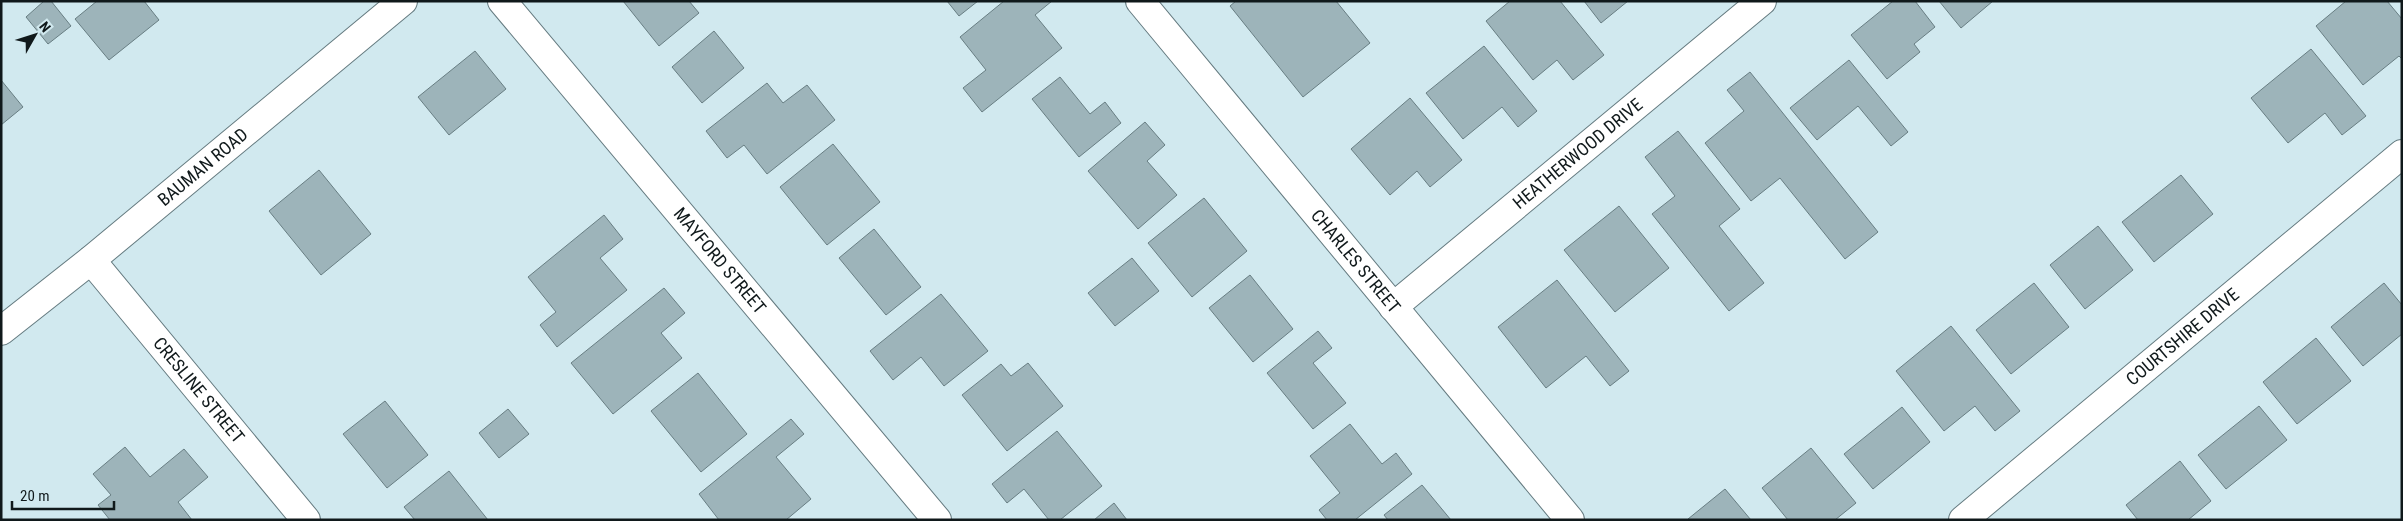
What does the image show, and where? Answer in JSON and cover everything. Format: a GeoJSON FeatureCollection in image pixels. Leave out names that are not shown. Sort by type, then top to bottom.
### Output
{"type":"FeatureCollection","features":[{"type":"Feature","properties":{"kind":"street","name":"BAUMAN ROAD"},"geometry":{"type":"LineString","coordinates":[[1,331],[91,260],[403,1]]}},
{"type":"Feature","properties":{"kind":"street","name":"MAYFORD STREET"},"geometry":{"type":"LineString","coordinates":[[502,1],[937,520]]}},
{"type":"Feature","properties":{"kind":"street","name":"CHARLES STREET"},"geometry":{"type":"LineString","coordinates":[[1140,1],[1570,520]]}},
{"type":"Feature","properties":{"kind":"street","name":"HEATHERWOOD DRIVE"},"geometry":{"type":"LineString","coordinates":[[1393,307],[1762,1]]}},
{"type":"Feature","properties":{"kind":"street","name":"COURTSHIRE DRIVE"},"geometry":{"type":"LineString","coordinates":[[1964,520],[2402,154]]}},
{"type":"Feature","properties":{"kind":"street","name":"CRESLINE STREET"},"geometry":{"type":"LineString","coordinates":[[91,260],[306,520]]}},
{"type":"Feature","properties":{"kind":"building"},"geometry":{"type":"Polygon","coordinates":[[[44,1],[51,1],[71,26],[48,44],[26,17],[44,1]]]}},
{"type":"Feature","properties":{"kind":"building"},"geometry":{"type":"Polygon","coordinates":[[[97,1],[144,1],[159,20],[109,60],[75,19],[97,1]]]}},
{"type":"Feature","properties":{"kind":"building"},"geometry":{"type":"Polygon","coordinates":[[[623,1],[689,1],[699,13],[659,46],[623,1]]]}},
{"type":"Feature","properties":{"kind":"building"},"geometry":{"type":"Polygon","coordinates":[[[947,1],[978,1],[959,16],[947,1]]]}},
{"type":"Feature","properties":{"kind":"building"},"geometry":{"type":"Polygon","coordinates":[[[1004,1],[1052,1],[1035,15],[1062,48],[982,112],[963,88],[986,70],[960,37],[1004,1]]]}},
{"type":"Feature","properties":{"kind":"building"},"geometry":{"type":"Polygon","coordinates":[[[1236,1],[1336,1],[1370,43],[1303,97],[1230,6],[1236,1]]]}},
{"type":"Feature","properties":{"kind":"building"},"geometry":{"type":"Polygon","coordinates":[[[1510,1],[1560,1],[1604,55],[1573,80],[1557,60],[1533,80],[1486,21],[1510,1]]]}},
{"type":"Feature","properties":{"kind":"building"},"geometry":{"type":"Polygon","coordinates":[[[1584,1],[1628,1],[1601,23],[1584,1]]]}},
{"type":"Feature","properties":{"kind":"building"},"geometry":{"type":"Polygon","coordinates":[[[1893,1],[1915,1],[1935,27],[1914,44],[1920,52],[1887,79],[1851,35],[1893,1]]]}},
{"type":"Feature","properties":{"kind":"building"},"geometry":{"type":"Polygon","coordinates":[[[1939,1],[1993,1],[1961,28],[1939,1]]]}},
{"type":"Feature","properties":{"kind":"building"},"geometry":{"type":"Polygon","coordinates":[[[2346,1],[2387,1],[2402,19],[2402,59],[2399,56],[2363,85],[2316,26],[2346,1]]]}},
{"type":"Feature","properties":{"kind":"building"},"geometry":{"type":"Polygon","coordinates":[[[714,31],[744,68],[702,103],[672,67],[714,31]]]}},
{"type":"Feature","properties":{"kind":"building"},"geometry":{"type":"Polygon","coordinates":[[[1484,46],[1537,111],[1518,127],[1502,107],[1463,139],[1426,93],[1484,46]]]}},
{"type":"Feature","properties":{"kind":"building"},"geometry":{"type":"Polygon","coordinates":[[[2311,49],[2366,116],[2342,135],[2325,113],[2288,143],[2251,98],[2311,49]]]}},
{"type":"Feature","properties":{"kind":"building"},"geometry":{"type":"Polygon","coordinates":[[[475,51],[506,89],[449,135],[418,97],[475,51]]]}},
{"type":"Feature","properties":{"kind":"building"},"geometry":{"type":"Polygon","coordinates":[[[1849,60],[1908,132],[1891,146],[1858,106],[1817,140],[1790,108],[1849,60]]]}},
{"type":"Feature","properties":{"kind":"building"},"geometry":{"type":"Polygon","coordinates":[[[1750,72],[1878,232],[1845,259],[1780,178],[1751,201],[1705,143],[1744,111],[1727,90],[1750,72]]]}},
{"type":"Feature","properties":{"kind":"building"},"geometry":{"type":"Polygon","coordinates":[[[1060,77],[1090,114],[1105,102],[1121,123],[1079,157],[1032,99],[1060,77]]]}},
{"type":"Feature","properties":{"kind":"building"},"geometry":{"type":"Polygon","coordinates":[[[1,80],[23,107],[1,125],[1,80]]]}},
{"type":"Feature","properties":{"kind":"building"},"geometry":{"type":"Polygon","coordinates":[[[767,83],[783,103],[807,85],[835,120],[767,174],[744,145],[727,158],[706,131],[767,83]]]}},
{"type":"Feature","properties":{"kind":"building"},"geometry":{"type":"Polygon","coordinates":[[[1410,98],[1462,160],[1430,187],[1417,171],[1390,195],[1351,149],[1410,98]]]}},
{"type":"Feature","properties":{"kind":"building"},"geometry":{"type":"Polygon","coordinates":[[[1145,122],[1165,145],[1147,161],[1177,195],[1138,229],[1088,171],[1145,122]]]}},
{"type":"Feature","properties":{"kind":"building"},"geometry":{"type":"Polygon","coordinates":[[[1678,131],[1740,209],[1719,226],[1764,283],[1729,311],[1652,214],[1675,196],[1645,157],[1678,131]]]}},
{"type":"Feature","properties":{"kind":"building"},"geometry":{"type":"Polygon","coordinates":[[[833,144],[880,202],[827,245],[780,187],[833,144]]]}},
{"type":"Feature","properties":{"kind":"building"},"geometry":{"type":"Polygon","coordinates":[[[319,170],[371,234],[321,275],[269,211],[319,170]]]}},
{"type":"Feature","properties":{"kind":"building"},"geometry":{"type":"Polygon","coordinates":[[[2181,175],[2213,214],[2154,262],[2122,222],[2181,175]]]}},
{"type":"Feature","properties":{"kind":"building"},"geometry":{"type":"Polygon","coordinates":[[[1204,198],[1247,251],[1192,297],[1148,243],[1204,198]]]}},
{"type":"Feature","properties":{"kind":"building"},"geometry":{"type":"Polygon","coordinates":[[[1619,206],[1669,268],[1615,312],[1564,250],[1619,206]]]}},
{"type":"Feature","properties":{"kind":"building"},"geometry":{"type":"Polygon","coordinates":[[[604,215],[623,239],[600,258],[627,290],[557,347],[540,325],[556,312],[528,277],[604,215]]]}},
{"type":"Feature","properties":{"kind":"building"},"geometry":{"type":"Polygon","coordinates":[[[2098,226],[2133,270],[2085,309],[2050,265],[2098,226]]]}},
{"type":"Feature","properties":{"kind":"building"},"geometry":{"type":"Polygon","coordinates":[[[874,229],[921,287],[886,315],[839,258],[874,229]]]}},
{"type":"Feature","properties":{"kind":"building"},"geometry":{"type":"Polygon","coordinates":[[[1132,258],[1159,291],[1115,326],[1088,293],[1132,258]]]}},
{"type":"Feature","properties":{"kind":"building"},"geometry":{"type":"Polygon","coordinates":[[[1250,275],[1293,329],[1253,362],[1209,308],[1250,275]]]}},
{"type":"Feature","properties":{"kind":"building"},"geometry":{"type":"Polygon","coordinates":[[[1557,280],[1629,371],[1610,386],[1586,356],[1546,388],[1498,327],[1557,280]]]}},
{"type":"Feature","properties":{"kind":"building"},"geometry":{"type":"Polygon","coordinates":[[[2034,283],[2069,327],[2011,374],[1976,330],[2034,283]]]}},
{"type":"Feature","properties":{"kind":"building"},"geometry":{"type":"Polygon","coordinates":[[[2384,283],[2402,305],[2402,334],[2363,366],[2331,327],[2384,283]]]}},
{"type":"Feature","properties":{"kind":"building"},"geometry":{"type":"Polygon","coordinates":[[[664,288],[685,313],[661,333],[682,358],[613,414],[571,363],[664,288]]]}},
{"type":"Feature","properties":{"kind":"building"},"geometry":{"type":"Polygon","coordinates":[[[941,294],[988,351],[944,386],[921,357],[893,380],[870,351],[941,294]]]}},
{"type":"Feature","properties":{"kind":"building"},"geometry":{"type":"Polygon","coordinates":[[[1951,326],[2020,411],[1995,431],[1975,406],[1944,431],[1896,371],[1951,326]]]}},
{"type":"Feature","properties":{"kind":"building"},"geometry":{"type":"Polygon","coordinates":[[[1318,331],[1332,348],[1313,363],[1346,403],[1313,429],[1267,373],[1318,331]]]}},
{"type":"Feature","properties":{"kind":"building"},"geometry":{"type":"Polygon","coordinates":[[[2316,338],[2351,381],[2297,424],[2263,382],[2316,338]]]}},
{"type":"Feature","properties":{"kind":"building"},"geometry":{"type":"Polygon","coordinates":[[[1028,363],[1063,406],[1007,451],[962,395],[1001,364],[1011,376],[1028,363]]]}},
{"type":"Feature","properties":{"kind":"building"},"geometry":{"type":"Polygon","coordinates":[[[698,373],[747,434],[701,472],[651,411],[698,373]]]}},
{"type":"Feature","properties":{"kind":"building"},"geometry":{"type":"Polygon","coordinates":[[[385,401],[428,455],[387,488],[343,434],[385,401]]]}},
{"type":"Feature","properties":{"kind":"building"},"geometry":{"type":"Polygon","coordinates":[[[2259,406],[2287,440],[2226,489],[2198,455],[2259,406]]]}},
{"type":"Feature","properties":{"kind":"building"},"geometry":{"type":"Polygon","coordinates":[[[1902,407],[1930,442],[1873,489],[1844,454],[1902,407]]]}},
{"type":"Feature","properties":{"kind":"building"},"geometry":{"type":"Polygon","coordinates":[[[508,409],[529,434],[499,458],[479,433],[508,409]]]}},
{"type":"Feature","properties":{"kind":"building"},"geometry":{"type":"Polygon","coordinates":[[[791,419],[804,434],[776,457],[811,499],[786,520],[719,520],[699,494],[791,419]]]}},
{"type":"Feature","properties":{"kind":"building"},"geometry":{"type":"Polygon","coordinates":[[[1350,424],[1382,464],[1396,453],[1412,474],[1355,520],[1327,520],[1319,510],[1340,493],[1310,456],[1350,424]]]}},
{"type":"Feature","properties":{"kind":"building"},"geometry":{"type":"Polygon","coordinates":[[[1057,431],[1102,486],[1060,520],[1049,520],[1024,489],[1007,503],[992,484],[1057,431]]]}},
{"type":"Feature","properties":{"kind":"building"},"geometry":{"type":"Polygon","coordinates":[[[125,447],[150,477],[184,449],[208,477],[178,502],[192,520],[110,520],[98,505],[111,495],[93,474],[125,447]]]}},
{"type":"Feature","properties":{"kind":"building"},"geometry":{"type":"Polygon","coordinates":[[[1811,448],[1856,503],[1835,520],[1788,520],[1762,488],[1811,448]]]}},
{"type":"Feature","properties":{"kind":"building"},"geometry":{"type":"Polygon","coordinates":[[[2180,461],[2211,501],[2188,520],[2138,520],[2126,505],[2180,461]]]}},
{"type":"Feature","properties":{"kind":"building"},"geometry":{"type":"Polygon","coordinates":[[[449,471],[488,520],[415,520],[404,507],[449,471]]]}},
{"type":"Feature","properties":{"kind":"building"},"geometry":{"type":"Polygon","coordinates":[[[1422,485],[1451,520],[1388,520],[1384,515],[1422,485]]]}},
{"type":"Feature","properties":{"kind":"building"},"geometry":{"type":"Polygon","coordinates":[[[1725,489],[1751,520],[1688,519],[1725,489]]]}},
{"type":"Feature","properties":{"kind":"building"},"geometry":{"type":"Polygon","coordinates":[[[1114,503],[1127,520],[1094,520],[1114,503]]]}}]}
